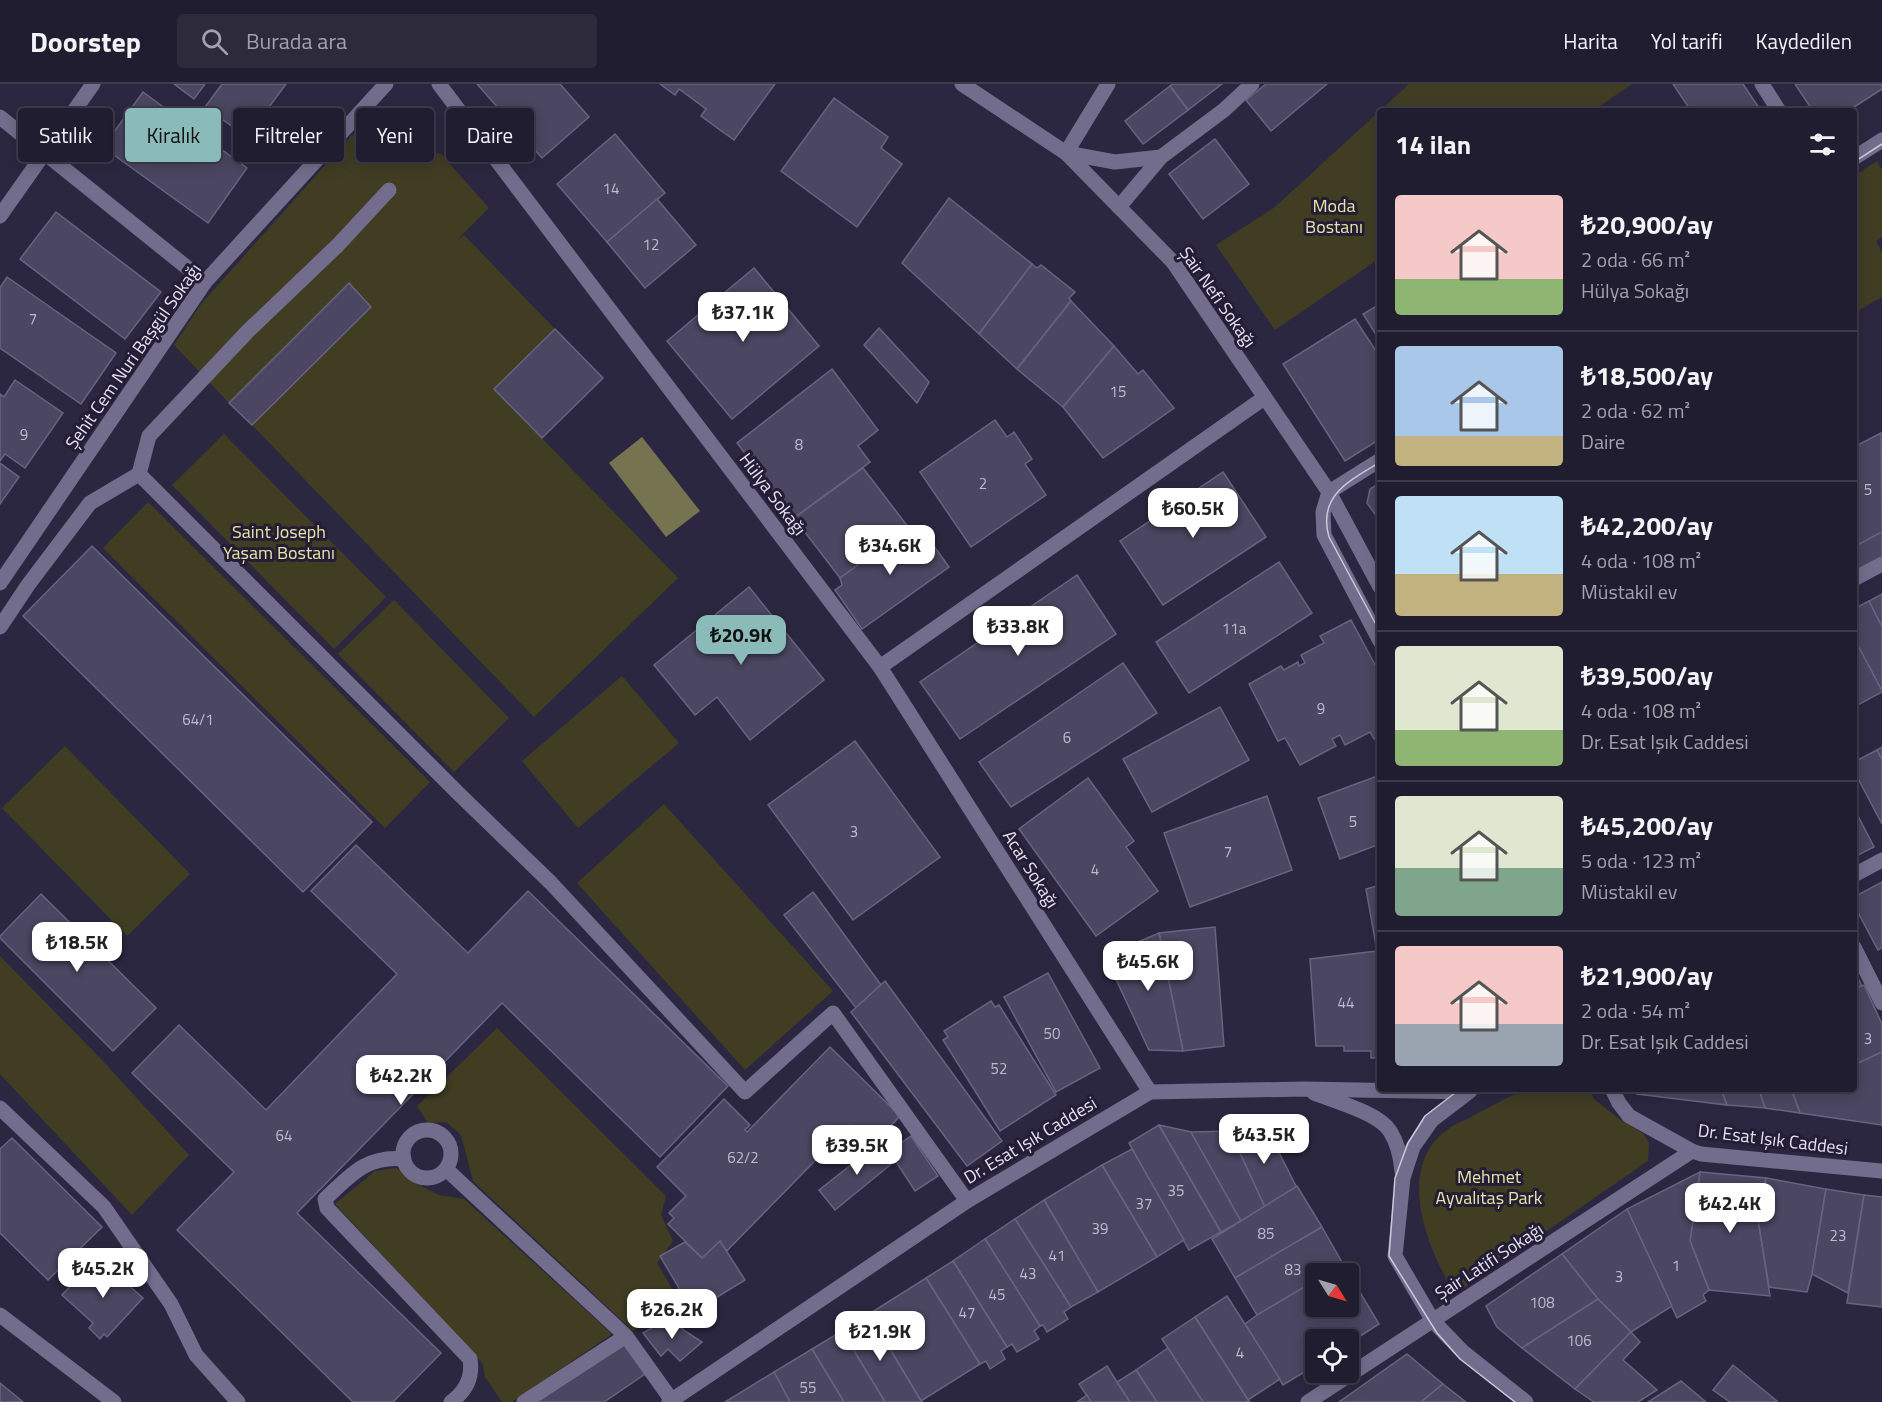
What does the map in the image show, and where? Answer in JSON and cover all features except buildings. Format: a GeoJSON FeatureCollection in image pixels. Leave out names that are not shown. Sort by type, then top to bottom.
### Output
{"type":"FeatureCollection","features":[{"type":"Feature","properties":{"kind":"street"},"geometry":{"type":"LineString","coordinates":[[76,108],[93,84]]}},
{"type":"Feature","properties":{"kind":"street","name":"Şehit Cem Nuri Başgül Sokağı"},"geometry":{"type":"LineString","coordinates":[[0,583],[205,282],[386,84]]}},
{"type":"Feature","properties":{"kind":"street","name":"Hülya Sokağı"},"geometry":{"type":"LineString","coordinates":[[439,84],[880,667]]}},
{"type":"Feature","properties":{"kind":"street","name":"Şair Nefi Sokağı"},"geometry":{"type":"LineString","coordinates":[[962,84],[1066,153],[1173,262],[1329,492],[1377,581]]}},
{"type":"Feature","properties":{"kind":"street"},"geometry":{"type":"LineString","coordinates":[[1108,84],[1066,153],[1114,162],[1161,157]]}},
{"type":"Feature","properties":{"kind":"street"},"geometry":{"type":"LineString","coordinates":[[1119,207],[1161,157],[1224,110],[1252,84]]}},
{"type":"Feature","properties":{"kind":"street"},"geometry":{"type":"LineString","coordinates":[[1762,84],[1777,108]]}},
{"type":"Feature","properties":{"kind":"street"},"geometry":{"type":"LineString","coordinates":[[0,117],[18,132]]}},
{"type":"Feature","properties":{"kind":"street"},"geometry":{"type":"LineString","coordinates":[[1857,157],[1882,140]]}},
{"type":"Feature","properties":{"kind":"street"},"geometry":{"type":"LineString","coordinates":[[0,216],[38,162]]}},
{"type":"Feature","properties":{"kind":"street"},"geometry":{"type":"LineString","coordinates":[[55,162],[205,282]]}},
{"type":"Feature","properties":{"kind":"street"},"geometry":{"type":"LineString","coordinates":[[0,627],[28,585],[90,503],[139,474],[149,435],[248,331],[338,245],[389,190]]}},
{"type":"Feature","properties":{"kind":"street"},"geometry":{"type":"LineString","coordinates":[[880,667],[1264,398]]}},
{"type":"Feature","properties":{"kind":"street"},"geometry":{"type":"LineString","coordinates":[[1377,462],[1329,492],[1323,512],[1324,535],[1377,635]]}},
{"type":"Feature","properties":{"kind":"street"},"geometry":{"type":"LineString","coordinates":[[139,474],[551,883],[746,1092],[833,1013],[967,1201]]}},
{"type":"Feature","properties":{"kind":"street"},"geometry":{"type":"LineString","coordinates":[[1857,577],[1882,564]]}},
{"type":"Feature","properties":{"kind":"street","name":"Acar Sokağı"},"geometry":{"type":"LineString","coordinates":[[880,667],[1150,1092]]}},
{"type":"Feature","properties":{"kind":"street"},"geometry":{"type":"LineString","coordinates":[[1857,873],[1882,860]]}},
{"type":"Feature","properties":{"kind":"street"},"geometry":{"type":"LineString","coordinates":[[1857,953],[1882,1003]]}},
{"type":"Feature","properties":{"kind":"street"},"geometry":{"type":"LineString","coordinates":[[1304,1089],[1367,1113],[1389,1130],[1400,1153],[1403,1178]]}},
{"type":"Feature","properties":{"kind":"street","name":"Dr. Esat Işık Caddesi"},"geometry":{"type":"LineString","coordinates":[[671,1402],[967,1201],[1150,1092],[1377,1090]]}},
{"type":"Feature","properties":{"kind":"street"},"geometry":{"type":"LineString","coordinates":[[1470,1092],[1432,1120],[1413,1147],[1403,1178],[1395,1256],[1433,1321],[1462,1351],[1526,1402]]}},
{"type":"Feature","properties":{"kind":"street","name":"Dr. Esat Işık Caddesi"},"geometry":{"type":"LineString","coordinates":[[1613,1092],[1618,1103],[1629,1116],[1701,1154],[1882,1171]]}},
{"type":"Feature","properties":{"kind":"street"},"geometry":{"type":"LineString","coordinates":[[0,1108],[104,1207],[171,1304],[196,1355],[238,1402]]}},
{"type":"Feature","properties":{"kind":"street"},"geometry":{"type":"LineString","coordinates":[[432,1130],[446,1139],[452,1154],[446,1169],[433,1178],[426,1178],[411,1172],[406,1167],[404,1159],[404,1151],[410,1137],[416,1132],[432,1130]]}},
{"type":"Feature","properties":{"kind":"street","name":"Şair Latifi Sokağı"},"geometry":{"type":"LineString","coordinates":[[1308,1402],[1692,1151]]}},
{"type":"Feature","properties":{"kind":"street"},"geometry":{"type":"LineString","coordinates":[[404,1159],[376,1159],[356,1171],[326,1199],[327,1209],[470,1359],[472,1371],[468,1385],[451,1402]]}},
{"type":"Feature","properties":{"kind":"street"},"geometry":{"type":"LineString","coordinates":[[446,1169],[626,1336],[671,1402]]}},
{"type":"Feature","properties":{"kind":"street"},"geometry":{"type":"LineString","coordinates":[[0,1315],[114,1402]]}},
{"type":"Feature","properties":{"kind":"street"},"geometry":{"type":"LineString","coordinates":[[524,1402],[626,1336]]}},
{"type":"Feature","properties":{"kind":"green space","name":"Moda Bostanı"},"geometry":{"type":"Polygon","coordinates":[[[1409,84],[1632,84],[1597,108],[1383,108],[1409,84]]]}},
{"type":"Feature","properties":{"kind":"green space","name":"Moda Bostanı"},"geometry":{"type":"Polygon","coordinates":[[[1377,113],[1377,260],[1275,330],[1216,245],[1275,207],[1377,113]]]}},
{"type":"Feature","properties":{"kind":"green space"},"geometry":{"type":"Polygon","coordinates":[[[352,135],[356,136],[356,162],[434,162],[434,153],[441,154],[489,208],[456,241],[464,235],[555,329],[494,389],[678,578],[534,717],[252,425],[371,306],[348,284],[229,403],[174,345],[201,304],[328,162],[344,162],[344,144],[352,135]]]}},
{"type":"Feature","properties":{"kind":"green space"},"geometry":{"type":"Polygon","coordinates":[[[1877,161],[1882,170],[1882,237],[1876,241],[1882,253],[1882,297],[1857,311],[1857,174],[1877,161]]]}},
{"type":"Feature","properties":{"kind":"green space","name":"Saint Joseph Yaşam Bostanı"},"geometry":{"type":"Polygon","coordinates":[[[224,434],[386,597],[334,649],[172,485],[224,434]]]}},
{"type":"Feature","properties":{"kind":"green space"},"geometry":{"type":"Polygon","coordinates":[[[148,502],[430,782],[385,828],[103,548],[148,502]]]}},
{"type":"Feature","properties":{"kind":"green space"},"geometry":{"type":"Polygon","coordinates":[[[394,600],[509,718],[454,772],[338,654],[394,600]]]}},
{"type":"Feature","properties":{"kind":"green space"},"geometry":{"type":"Polygon","coordinates":[[[622,676],[679,743],[578,828],[522,761],[622,676]]]}},
{"type":"Feature","properties":{"kind":"green space"},"geometry":{"type":"Polygon","coordinates":[[[65,746],[190,874],[127,936],[2,808],[65,746]]]}},
{"type":"Feature","properties":{"kind":"green space"},"geometry":{"type":"Polygon","coordinates":[[[664,804],[833,991],[745,1070],[577,883],[664,804]]]}},
{"type":"Feature","properties":{"kind":"green space"},"geometry":{"type":"Polygon","coordinates":[[[0,956],[100,1058],[189,1155],[132,1215],[0,1074],[0,956]]]}},
{"type":"Feature","properties":{"kind":"green space"},"geometry":{"type":"Polygon","coordinates":[[[497,1028],[666,1196],[661,1215],[673,1241],[657,1263],[680,1302],[633,1331],[473,1181],[461,1135],[446,1122],[428,1123],[417,1106],[497,1028]]]}},
{"type":"Feature","properties":{"kind":"green space","name":"Mehmet Ayvalıtaş Park"},"geometry":{"type":"Polygon","coordinates":[[[1519,1092],[1590,1092],[1594,1099],[1618,1118],[1644,1134],[1649,1143],[1648,1161],[1455,1294],[1435,1255],[1427,1233],[1421,1210],[1419,1187],[1422,1165],[1431,1146],[1450,1128],[1519,1092]]]}},
{"type":"Feature","properties":{"kind":"green space"},"geometry":{"type":"Polygon","coordinates":[[[397,1168],[415,1183],[439,1195],[464,1199],[612,1334],[512,1402],[502,1402],[485,1377],[483,1364],[335,1204],[375,1171],[397,1168]]]}},
{"type":"Feature","properties":{"kind":"shaded area"},"geometry":{"type":"Polygon","coordinates":[[[642,437],[700,511],[666,537],[609,463],[642,437]]]}},
{"type":"Feature","properties":{"kind":"tram line"},"geometry":{"type":"LineString","coordinates":[[1857,160],[1882,144]]}},
{"type":"Feature","properties":{"kind":"tram line"},"geometry":{"type":"LineString","coordinates":[[1377,464],[1339,490],[1328,510],[1327,522],[1329,537],[1377,626]]}},
{"type":"Feature","properties":{"kind":"tram line"},"geometry":{"type":"LineString","coordinates":[[1456,1092],[1425,1116],[1408,1143],[1395,1178],[1389,1256],[1437,1333],[1460,1359],[1515,1402]]}}]}
